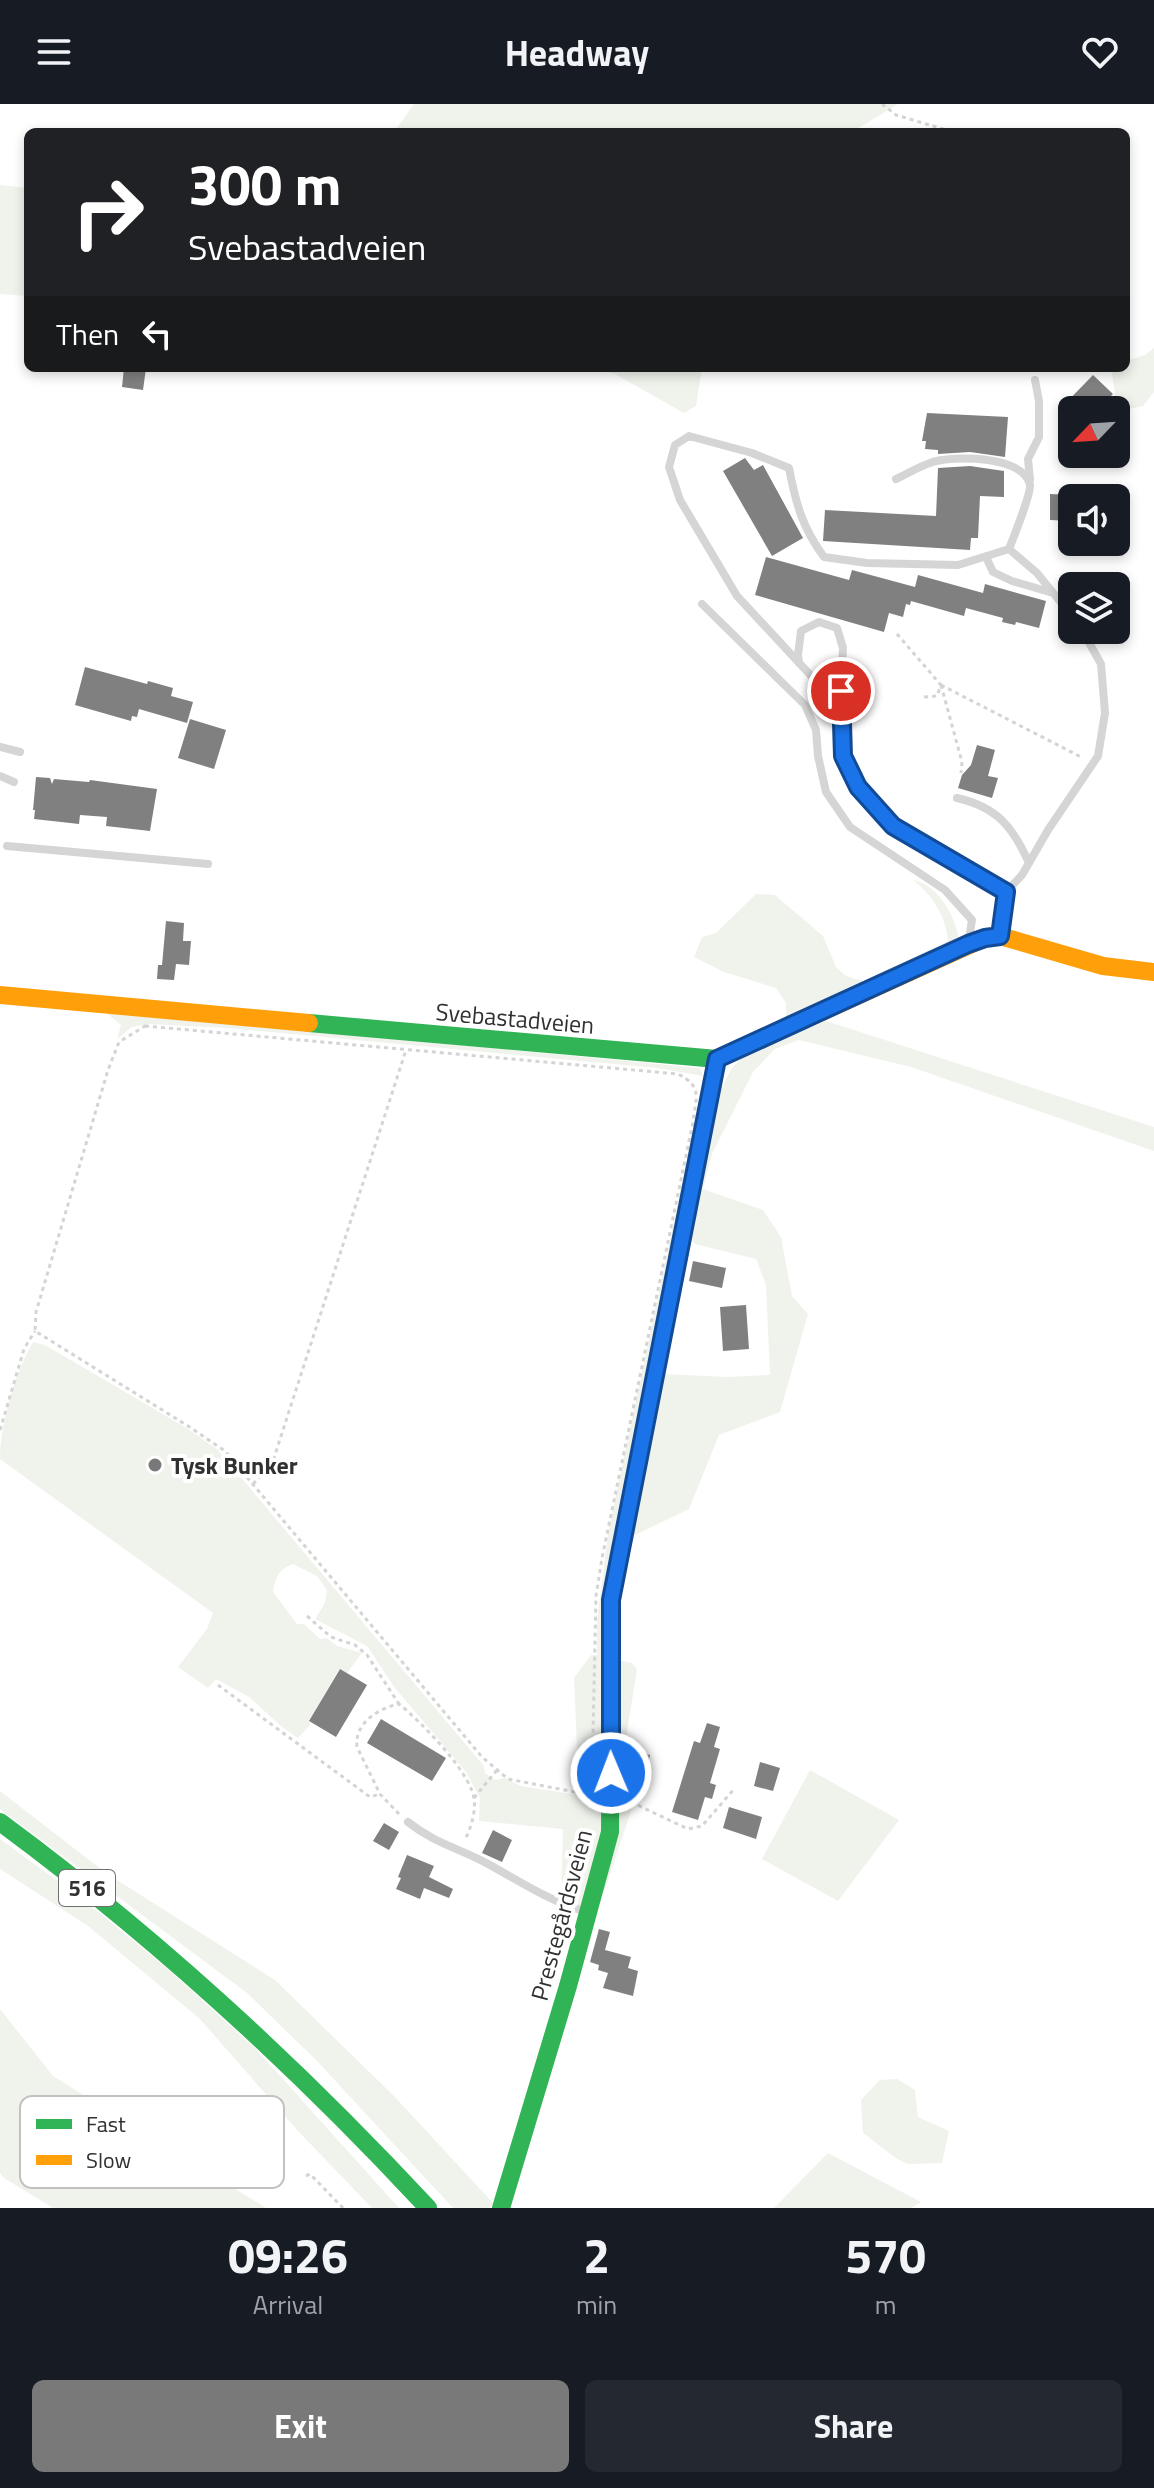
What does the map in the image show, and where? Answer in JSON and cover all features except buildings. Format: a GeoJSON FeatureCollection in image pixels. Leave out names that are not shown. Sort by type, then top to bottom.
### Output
{"type":"FeatureCollection","features":[{"type":"Feature","properties":{"kind":"street","name":"Svebastadveien"},"geometry":{"type":"LineString","coordinates":[[0,995],[717,1059],[968,944],[1000,936]]}},
{"type":"Feature","properties":{"kind":"street"},"geometry":{"type":"LineString","coordinates":[[1000,936],[1103,966],[1154,972]]}},
{"type":"Feature","properties":{"kind":"street","name":"Prestegårdsveien"},"geometry":{"type":"LineString","coordinates":[[501,2208],[610,1832],[611,1600],[717,1059]]}},
{"type":"Feature","properties":{"kind":"street","name":"516"},"geometry":{"type":"LineString","coordinates":[[0,1822],[172,1955],[234,2010],[312,2084],[428,2208]]}},
{"type":"Feature","properties":{"kind":"street","name":"516"},"geometry":{"type":"LineString","coordinates":[[403,2180],[415,2208]]}},
{"type":"Feature","properties":{"kind":"street","name":"516"},"geometry":{"type":"LineString","coordinates":[[403,2180],[439,2200],[446,2208]]}},
{"type":"Feature","properties":{"kind":"lane"},"geometry":{"type":"LineString","coordinates":[[1009,549],[1028,499],[1028,459],[1039,437],[1039,401],[1035,380]]}},
{"type":"Feature","properties":{"kind":"lane"},"geometry":{"type":"LineString","coordinates":[[840,707],[737,596],[680,500],[669,467],[675,445],[689,436],[752,453],[789,468],[796,503],[808,535],[824,557],[867,563],[958,565],[1009,549]]}},
{"type":"Feature","properties":{"kind":"lane"},"geometry":{"type":"LineString","coordinates":[[896,479],[932,462],[975,459],[1008,463],[1021,471],[1030,485]]}},
{"type":"Feature","properties":{"kind":"lane"},"geometry":{"type":"LineString","coordinates":[[1009,549],[1037,573],[1058,598]]}},
{"type":"Feature","properties":{"kind":"lane"},"geometry":{"type":"LineString","coordinates":[[986,557],[993,572],[1054,593]]}},
{"type":"Feature","properties":{"kind":"lane"},"geometry":{"type":"LineString","coordinates":[[702,604],[805,705],[816,730],[826,792],[850,827],[945,890],[972,920],[968,944]]}},
{"type":"Feature","properties":{"kind":"lane"},"geometry":{"type":"LineString","coordinates":[[800,664],[801,631],[819,622],[837,628],[843,648],[840,707],[843,756],[858,787],[893,826],[1006,892]]}},
{"type":"Feature","properties":{"kind":"lane"},"geometry":{"type":"LineString","coordinates":[[1000,936],[1006,892],[1029,863],[1098,756],[1105,713],[1101,664],[1090,644]]}},
{"type":"Feature","properties":{"kind":"lane"},"geometry":{"type":"LineString","coordinates":[[841,691],[851,692]]}},
{"type":"Feature","properties":{"kind":"lane"},"geometry":{"type":"LineString","coordinates":[[0,747],[20,752]]}},
{"type":"Feature","properties":{"kind":"lane"},"geometry":{"type":"LineString","coordinates":[[0,776],[14,782]]}},
{"type":"Feature","properties":{"kind":"lane"},"geometry":{"type":"LineString","coordinates":[[957,798],[971,801],[1000,816],[1018,839],[1029,863]]}},
{"type":"Feature","properties":{"kind":"lane"},"geometry":{"type":"LineString","coordinates":[[7,846],[208,864]]}},
{"type":"Feature","properties":{"kind":"lane"},"geometry":{"type":"LineString","coordinates":[[408,1822],[427,1837],[588,1912]]}},
{"type":"Feature","properties":{"kind":"path"},"geometry":{"type":"LineString","coordinates":[[882,104],[896,115],[940,128]]}},
{"type":"Feature","properties":{"kind":"path"},"geometry":{"type":"LineString","coordinates":[[897,634],[941,685],[1093,763]]}},
{"type":"Feature","properties":{"kind":"path"},"geometry":{"type":"LineString","coordinates":[[924,697],[937,696],[941,685]]}},
{"type":"Feature","properties":{"kind":"path"},"geometry":{"type":"LineString","coordinates":[[941,685],[962,762],[961,773]]}},
{"type":"Feature","properties":{"kind":"path"},"geometry":{"type":"LineString","coordinates":[[0,1430],[24,1349],[35,1331],[36,1312],[108,1070],[119,1042],[145,1026],[678,1074],[693,1082],[697,1088],[693,1122],[596,1596],[592,1780],[575,1792],[508,1779],[497,1770],[482,1757],[225,1451],[35,1331]]}},
{"type":"Feature","properties":{"kind":"path"},"geometry":{"type":"LineString","coordinates":[[253,1484],[272,1464],[406,1050]]}},
{"type":"Feature","properties":{"kind":"path"},"geometry":{"type":"LineString","coordinates":[[307,1616],[331,1637],[355,1645],[367,1655],[399,1704],[415,1716],[458,1767],[473,1791],[475,1809],[460,1852]]}},
{"type":"Feature","properties":{"kind":"path"},"geometry":{"type":"LineString","coordinates":[[218,1685],[370,1797],[380,1794]]}},
{"type":"Feature","properties":{"kind":"path"},"geometry":{"type":"LineString","coordinates":[[399,1704],[381,1708],[369,1717],[356,1740],[380,1794],[408,1822]]}},
{"type":"Feature","properties":{"kind":"path"},"geometry":{"type":"LineString","coordinates":[[473,1799],[497,1770]]}},
{"type":"Feature","properties":{"kind":"path"},"geometry":{"type":"LineString","coordinates":[[611,1802],[634,1802],[688,1829],[702,1826],[735,1788]]}},
{"type":"Feature","properties":{"kind":"path"},"geometry":{"type":"LineString","coordinates":[[306,2176],[310,2174],[343,2208]]}},
{"type":"Feature","properties":{"kind":"shaded area"},"geometry":{"type":"Polygon","coordinates":[[[414,104],[898,104],[859,128],[397,128],[414,104]]]}},
{"type":"Feature","properties":{"kind":"shaded area"},"geometry":{"type":"Polygon","coordinates":[[[0,185],[24,188],[24,296],[0,294],[0,185]]]}},
{"type":"Feature","properties":{"kind":"shaded area"},"geometry":{"type":"Polygon","coordinates":[[[1154,348],[1154,392],[1143,406],[1130,409],[1130,396],[1114,396],[1112,372],[1130,372],[1130,360],[1154,348]]]}},
{"type":"Feature","properties":{"kind":"shaded area"},"geometry":{"type":"Polygon","coordinates":[[[607,372],[701,372],[696,406],[684,413],[607,372]]]}},
{"type":"Feature","properties":{"kind":"shaded area"},"geometry":{"type":"Polygon","coordinates":[[[913,880],[938,894],[959,938],[786,1019],[786,1003],[776,988],[724,972],[694,957],[702,937],[716,933],[756,894],[775,895],[823,936],[836,967],[846,976],[863,981],[948,941],[937,907],[927,892],[913,880]]]}},
{"type":"Feature","properties":{"kind":"shaded area"},"geometry":{"type":"Polygon","coordinates":[[[104,1011],[700,1068],[703,1076],[657,1068],[227,1028],[148,1024],[132,1027],[117,1039],[121,1025],[104,1011]]]}},
{"type":"Feature","properties":{"kind":"shaded area"},"geometry":{"type":"Polygon","coordinates":[[[826,1021],[1154,1127],[1154,1151],[911,1067],[799,1040],[775,1049],[753,1072],[712,1154],[703,1189],[763,1210],[781,1237],[792,1296],[808,1314],[780,1412],[719,1435],[689,1509],[629,1538],[662,1374],[770,1375],[766,1285],[756,1259],[695,1244],[689,1235],[706,1141],[730,1071],[750,1054],[826,1021]]]}},
{"type":"Feature","properties":{"kind":"shaded area"},"geometry":{"type":"Polygon","coordinates":[[[699,1103],[604,1657],[632,1663],[637,1669],[627,1732],[624,1778],[631,1811],[605,1890],[583,1908],[561,1898],[563,1829],[479,1821],[480,1798],[466,1772],[395,1688],[367,1646],[315,1619],[325,1603],[327,1590],[317,1576],[293,1564],[278,1575],[273,1592],[297,1624],[304,1624],[320,1639],[327,1638],[337,1646],[362,1653],[347,1673],[339,1669],[309,1721],[310,1725],[298,1738],[249,1697],[216,1679],[208,1688],[178,1667],[207,1629],[213,1613],[0,1459],[3,1431],[15,1383],[33,1342],[45,1345],[185,1427],[217,1449],[484,1766],[485,1773],[495,1780],[505,1778],[521,1786],[579,1795],[574,1678],[591,1655],[597,1655],[597,1620],[609,1528],[699,1103]]]}},
{"type":"Feature","properties":{"kind":"shaded area"},"geometry":{"type":"Polygon","coordinates":[[[810,1770],[899,1820],[838,1901],[762,1859],[810,1770]]]}},
{"type":"Feature","properties":{"kind":"shaded area"},"geometry":{"type":"Polygon","coordinates":[[[0,1791],[106,1873],[275,1980],[394,2096],[493,2203],[490,2208],[453,2208],[316,2060],[247,1993],[0,1809],[0,1791]]]}},
{"type":"Feature","properties":{"kind":"shaded area"},"geometry":{"type":"Polygon","coordinates":[[[0,1839],[80,1897],[163,1965],[254,2047],[399,2208],[372,2208],[284,2115],[284,2096],[267,2096],[200,2019],[88,1926],[0,1869],[0,1839]]]}},
{"type":"Feature","properties":{"kind":"shaded area"},"geometry":{"type":"Polygon","coordinates":[[[0,2009],[53,2076],[85,2096],[20,2096],[20,2188],[0,2173],[0,2009]]]}},
{"type":"Feature","properties":{"kind":"shaded area"},"geometry":{"type":"Polygon","coordinates":[[[897,2079],[915,2090],[918,2117],[949,2131],[942,2163],[908,2164],[863,2133],[861,2100],[880,2080],[897,2079]]]}},
{"type":"Feature","properties":{"kind":"shaded area"},"geometry":{"type":"Polygon","coordinates":[[[828,2153],[921,2202],[911,2208],[774,2208],[828,2153]]]}},
{"type":"Feature","properties":{"kind":"shaded area"},"geometry":{"type":"Polygon","coordinates":[[[20,2188],[234,2188],[266,2208],[53,2208],[20,2188]]]}},
{"type":"Feature","properties":{"kind":"traffic: fast"},"geometry":{"type":"LineString","coordinates":[[309,1023],[717,1059],[806,1019]]}},
{"type":"Feature","properties":{"kind":"traffic: fast"},"geometry":{"type":"LineString","coordinates":[[663,1336],[717,1059]]}},
{"type":"Feature","properties":{"kind":"traffic: fast"},"geometry":{"type":"LineString","coordinates":[[501,2208],[568,1986],[610,1832],[611,1692]]}},
{"type":"Feature","properties":{"kind":"traffic: fast"},"geometry":{"type":"LineString","coordinates":[[0,1822],[114,1911],[223,2005],[327,2104],[428,2208]]}},
{"type":"Feature","properties":{"kind":"traffic: slow"},"geometry":{"type":"LineString","coordinates":[[806,1019],[985,938],[1000,936],[1103,966],[1154,972]]}},
{"type":"Feature","properties":{"kind":"traffic: slow"},"geometry":{"type":"LineString","coordinates":[[0,995],[309,1023]]}},
{"type":"Feature","properties":{"kind":"traffic: slow"},"geometry":{"type":"LineString","coordinates":[[611,1692],[611,1600],[663,1336]]}},
{"type":"Feature","properties":{"kind":"place","name":"Tysk Bunker"},"geometry":{"type":"Point","coordinates":[155,1465]}},
{"type":"Feature","properties":{"kind":"route"},"geometry":{"type":"LineString","coordinates":[[611,1773],[611,1600],[717,1059],[968,944],[1000,936],[1006,892],[893,826],[858,787],[843,756],[841,691]]}}]}
